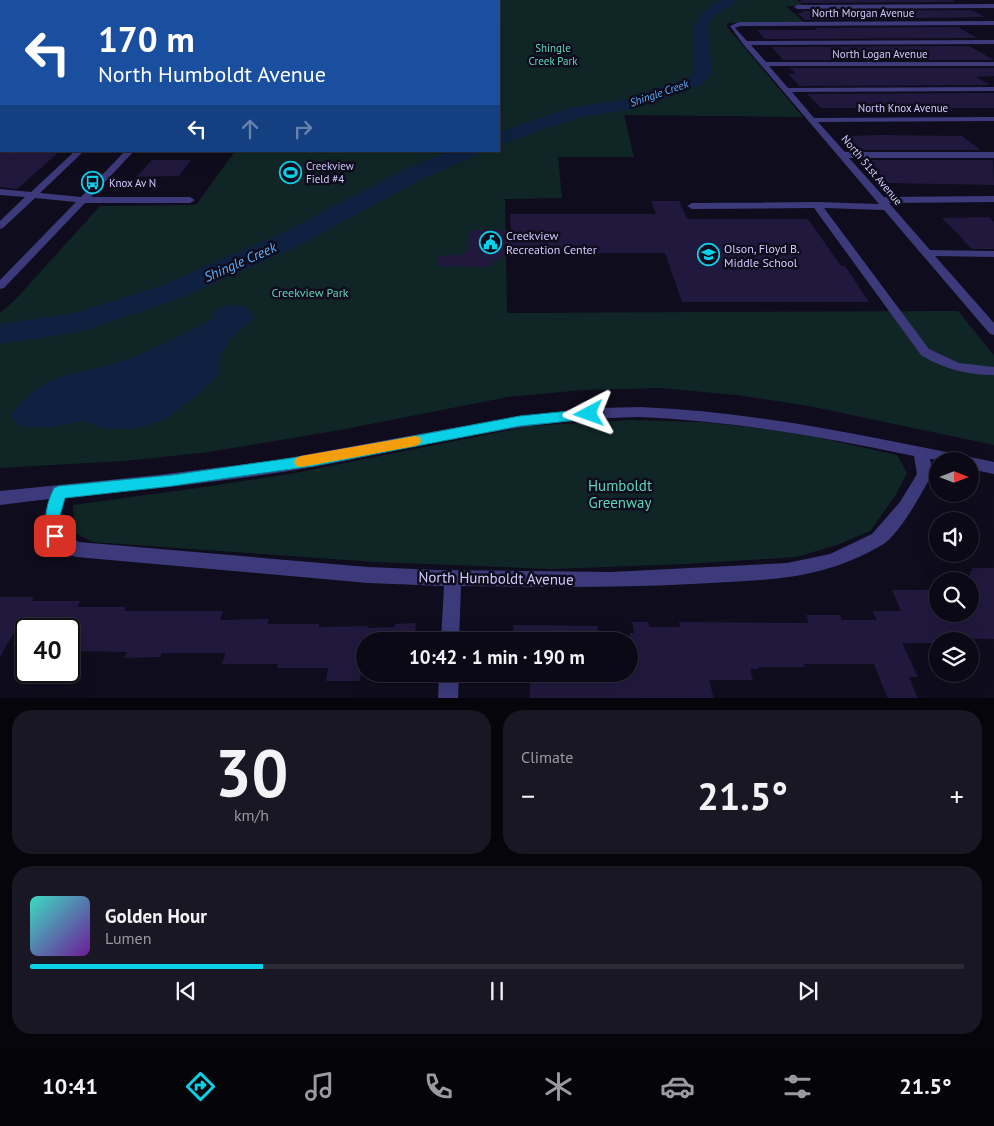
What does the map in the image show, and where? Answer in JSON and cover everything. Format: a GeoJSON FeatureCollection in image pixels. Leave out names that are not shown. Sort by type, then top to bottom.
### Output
{"type":"FeatureCollection","features":[{"type":"Feature","properties":{"kind":"street"},"geometry":{"type":"LineString","coordinates":[[925,0],[944,11]]}},
{"type":"Feature","properties":{"kind":"street"},"geometry":{"type":"LineString","coordinates":[[797,7],[994,6]]}},
{"type":"Feature","properties":{"kind":"street"},"geometry":{"type":"LineString","coordinates":[[953,16],[979,30]]}},
{"type":"Feature","properties":{"kind":"street","name":"North Morgan Avenue"},"geometry":{"type":"LineString","coordinates":[[733,25],[994,23]]}},
{"type":"Feature","properties":{"kind":"street","name":"North 51st Avenue"},"geometry":{"type":"LineString","coordinates":[[733,25],[733,29],[766,64],[786,90],[992,328]]}},
{"type":"Feature","properties":{"kind":"street"},"geometry":{"type":"LineString","coordinates":[[986,35],[994,40]]}},
{"type":"Feature","properties":{"kind":"street"},"geometry":{"type":"LineString","coordinates":[[746,43],[994,40]]}},
{"type":"Feature","properties":{"kind":"street","name":"North Logan Avenue"},"geometry":{"type":"LineString","coordinates":[[766,64],[994,64]]}},
{"type":"Feature","properties":{"kind":"street"},"geometry":{"type":"LineString","coordinates":[[786,90],[994,89]]}},
{"type":"Feature","properties":{"kind":"street","name":"North Knox Avenue"},"geometry":{"type":"LineString","coordinates":[[813,120],[994,119]]}},
{"type":"Feature","properties":{"kind":"street"},"geometry":{"type":"LineString","coordinates":[[0,226],[79,152]]}},
{"type":"Feature","properties":{"kind":"street"},"geometry":{"type":"LineString","coordinates":[[0,286],[129,152]]}},
{"type":"Feature","properties":{"kind":"street"},"geometry":{"type":"LineString","coordinates":[[843,155],[994,155]]}},
{"type":"Feature","properties":{"kind":"street"},"geometry":{"type":"LineString","coordinates":[[0,192],[83,200],[190,200]]}},
{"type":"Feature","properties":{"kind":"street"},"geometry":{"type":"LineString","coordinates":[[692,206],[817,205],[994,199]]}},
{"type":"Feature","properties":{"kind":"street"},"geometry":{"type":"LineString","coordinates":[[817,205],[925,352],[944,364],[961,370],[994,371]]}},
{"type":"Feature","properties":{"kind":"street"},"geometry":{"type":"LineString","coordinates":[[927,253],[994,254]]}},
{"type":"Feature","properties":{"kind":"street"},"geometry":{"type":"LineString","coordinates":[[0,498],[172,480],[313,460],[520,421],[572,415],[639,412],[706,416],[796,428],[929,454]]}},
{"type":"Feature","properties":{"kind":"street","name":"North Humboldt Avenue"},"geometry":{"type":"LineString","coordinates":[[59,492],[52,519],[55,536],[76,549],[368,575],[611,580],[787,571],[832,561],[878,539],[906,507],[925,474],[921,452]]}},
{"type":"Feature","properties":{"kind":"street"},"geometry":{"type":"LineString","coordinates":[[979,465],[994,468]]}},
{"type":"Feature","properties":{"kind":"street"},"geometry":{"type":"LineString","coordinates":[[450,632],[453,578]]}},
{"type":"Feature","properties":{"kind":"street"},"geometry":{"type":"LineString","coordinates":[[448,698],[449,682]]}},
{"type":"Feature","properties":{"kind":"green space","name":"Creekview Park"},"geometry":{"type":"Polygon","coordinates":[[[500,0],[797,0],[804,6],[786,6],[804,22],[727,23],[727,27],[803,117],[624,115],[634,157],[558,157],[562,198],[505,199],[507,313],[958,311],[994,355],[994,445],[809,406],[737,395],[659,388],[583,390],[508,397],[340,430],[209,452],[124,461],[0,468],[0,313],[14,301],[100,206],[196,205],[234,152],[500,152],[500,0]]]}},
{"type":"Feature","properties":{"kind":"green space","name":"Humboldt Greenway"},"geometry":{"type":"Polygon","coordinates":[[[630,420],[702,422],[793,432],[897,455],[907,473],[895,496],[870,531],[837,545],[796,557],[685,564],[552,569],[375,562],[93,542],[75,533],[73,505],[295,473],[530,426],[630,420]]]}},
{"type":"Feature","properties":{"kind":"water"},"geometry":{"type":"Polygon","coordinates":[[[232,305],[246,307],[254,318],[231,338],[221,354],[218,376],[197,396],[165,419],[135,429],[101,428],[85,421],[47,428],[20,426],[11,416],[29,396],[50,381],[137,356],[214,318],[214,313],[219,308],[232,305]]]}},
{"type":"Feature","properties":{"kind":"building"},"geometry":{"type":"Polygon","coordinates":[[[952,0],[956,2],[801,3],[798,1],[952,0]]]}},
{"type":"Feature","properties":{"kind":"building"},"geometry":{"type":"Polygon","coordinates":[[[971,10],[986,17],[805,20],[797,13],[804,13],[801,11],[971,10]]]}},
{"type":"Feature","properties":{"kind":"building"},"geometry":{"type":"Polygon","coordinates":[[[958,27],[977,38],[765,39],[757,30],[818,30],[815,28],[958,27]]]}},
{"type":"Feature","properties":{"kind":"building"},"geometry":{"type":"Polygon","coordinates":[[[969,46],[994,60],[783,60],[772,47],[969,46]]]}},
{"type":"Feature","properties":{"kind":"building"},"geometry":{"type":"Polygon","coordinates":[[[790,68],[994,68],[994,76],[976,77],[990,85],[800,86],[788,74],[796,74],[790,68]]]}},
{"type":"Feature","properties":{"kind":"building"},"geometry":{"type":"Polygon","coordinates":[[[994,93],[994,108],[821,108],[807,94],[994,93]]]}},
{"type":"Feature","properties":{"kind":"building"},"geometry":{"type":"Polygon","coordinates":[[[844,136],[962,136],[981,150],[858,150],[844,136]]]}},
{"type":"Feature","properties":{"kind":"building"},"geometry":{"type":"Polygon","coordinates":[[[0,152],[59,152],[17,189],[0,187],[0,152]]]}},
{"type":"Feature","properties":{"kind":"building"},"geometry":{"type":"Polygon","coordinates":[[[152,160],[191,160],[179,176],[136,177],[152,160]]]}},
{"type":"Feature","properties":{"kind":"building"},"geometry":{"type":"Polygon","coordinates":[[[867,160],[993,160],[994,185],[888,183],[867,160]]]}},
{"type":"Feature","properties":{"kind":"building"},"geometry":{"type":"Polygon","coordinates":[[[651,201],[679,201],[687,219],[808,219],[841,266],[845,266],[869,302],[682,302],[665,253],[512,253],[493,261],[492,267],[437,266],[437,256],[466,254],[470,230],[511,230],[510,214],[656,214],[651,201]]]}},
{"type":"Feature","properties":{"kind":"building"},"geometry":{"type":"Polygon","coordinates":[[[989,217],[994,222],[994,249],[972,249],[942,218],[989,217]]]}},
{"type":"Feature","properties":{"kind":"building"},"geometry":{"type":"Polygon","coordinates":[[[971,568],[994,568],[994,639],[979,639],[979,632],[929,632],[929,643],[902,643],[918,677],[909,677],[918,698],[888,698],[874,664],[804,664],[805,667],[758,667],[759,669],[750,669],[753,680],[709,680],[714,698],[530,698],[530,682],[638,682],[638,632],[634,632],[632,622],[648,622],[649,627],[680,627],[679,622],[809,623],[806,615],[840,615],[842,620],[877,620],[872,611],[901,611],[892,590],[929,590],[929,622],[979,622],[979,572],[970,571],[973,571],[971,568]]]}},
{"type":"Feature","properties":{"kind":"building"},"geometry":{"type":"Polygon","coordinates":[[[0,597],[34,597],[32,601],[80,601],[77,607],[126,607],[124,611],[223,611],[220,620],[269,619],[267,624],[319,624],[319,627],[368,626],[367,628],[395,627],[395,624],[416,623],[415,632],[356,632],[356,681],[326,681],[328,668],[277,668],[278,664],[222,664],[226,653],[162,653],[161,657],[124,658],[127,652],[80,651],[80,618],[15,618],[15,631],[0,657],[0,597]]]}},
{"type":"Feature","properties":{"kind":"building"},"geometry":{"type":"Polygon","coordinates":[[[513,625],[597,626],[598,632],[513,632],[513,625]]]}},
{"type":"Feature","properties":{"kind":"waterway","name":"Shingle Creek"},"geometry":{"type":"LineString","coordinates":[[500,139],[576,112],[627,105],[696,81],[703,73],[701,25],[710,13],[732,0]]}},
{"type":"Feature","properties":{"kind":"waterway","name":"Shingle Creek"},"geometry":{"type":"LineString","coordinates":[[0,334],[79,322],[170,292],[287,241],[414,174],[465,152]]}},
{"type":"Feature","properties":{"kind":"slow traffic"},"geometry":{"type":"LineString","coordinates":[[301,462],[415,441]]}},
{"type":"Feature","properties":{"kind":"place","name":"Creekview Field #4"},"geometry":{"type":"Point","coordinates":[290,172]}},
{"type":"Feature","properties":{"kind":"place","name":"Knox Av N"},"geometry":{"type":"Point","coordinates":[93,183]}},
{"type":"Feature","properties":{"kind":"place","name":"Creekview Recreation Center"},"geometry":{"type":"Point","coordinates":[490,242]}},
{"type":"Feature","properties":{"kind":"place","name":"Olson, Floyd B. Middle School"},"geometry":{"type":"Point","coordinates":[708,255]}},
{"type":"Feature","properties":{"kind":"route"},"geometry":{"type":"LineString","coordinates":[[55,536],[52,519],[59,492],[172,480],[313,460],[520,421],[589,414]]}},
{"type":"Feature","properties":{"kind":"park label","name":"Shingle Creek Park"},"geometry":{"type":"Point","coordinates":[553,54]}}]}
